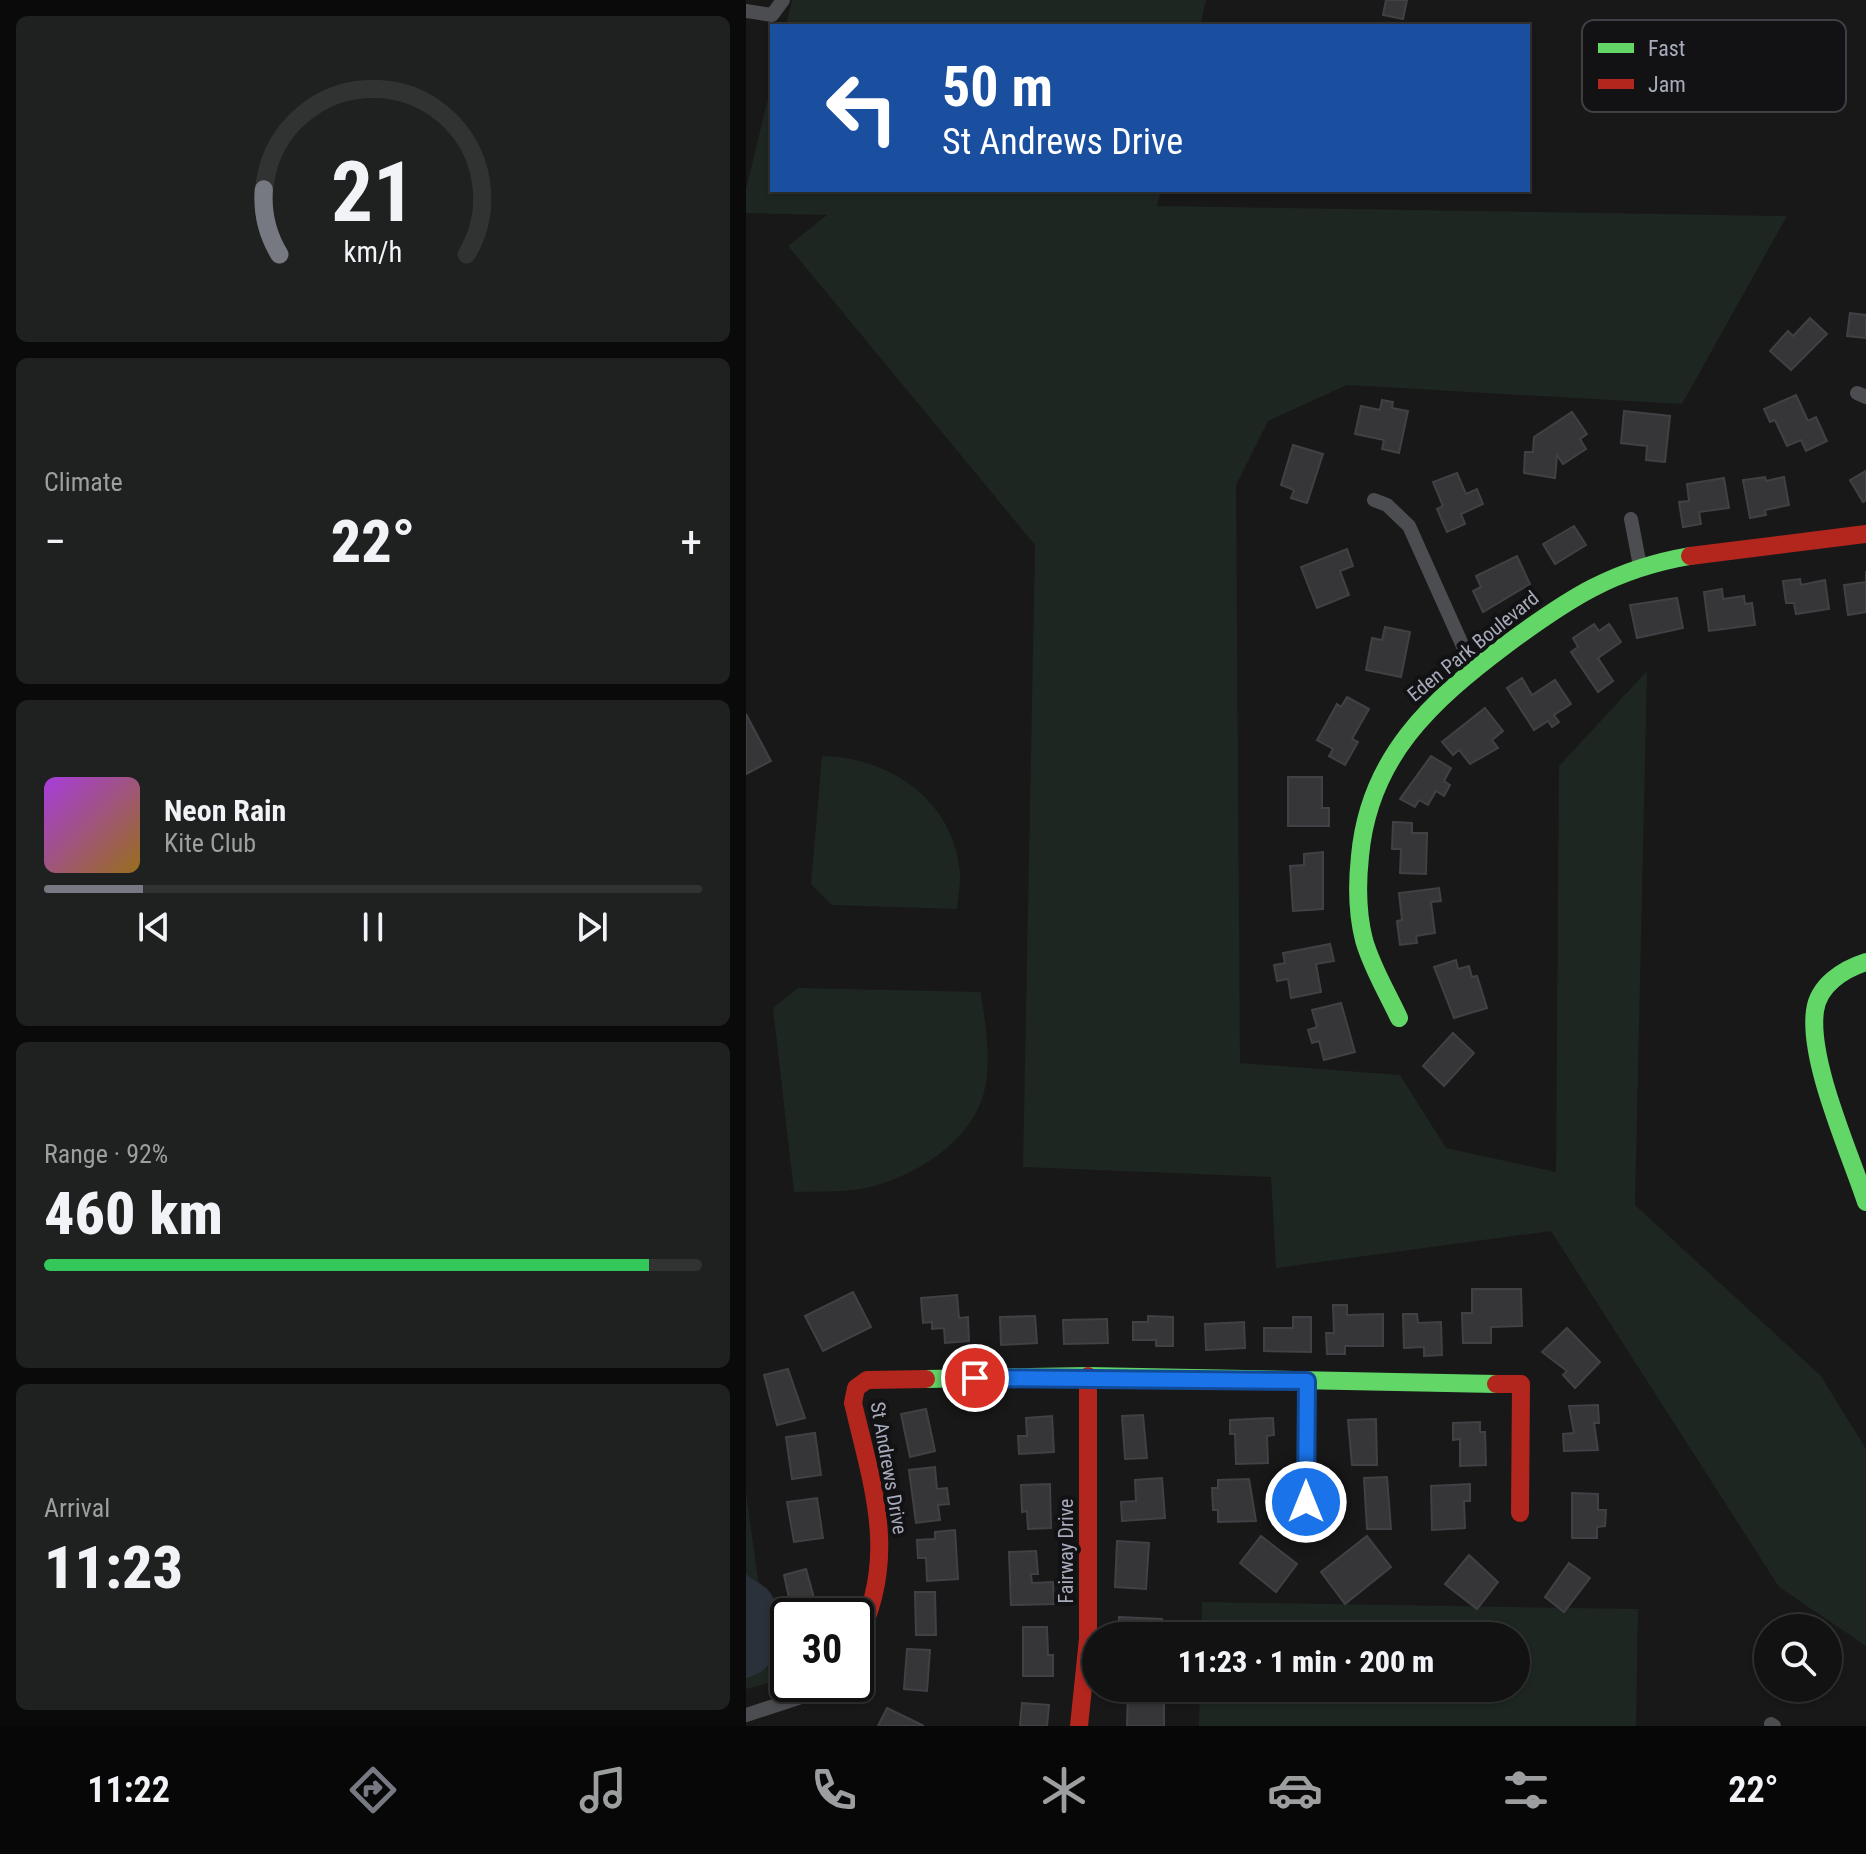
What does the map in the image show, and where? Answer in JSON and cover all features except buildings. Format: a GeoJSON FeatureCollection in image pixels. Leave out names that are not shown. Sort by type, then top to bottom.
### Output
{"type":"FeatureCollection","features":[{"type":"Feature","properties":{"kind":"street"},"geometry":{"type":"LineString","coordinates":[[746,11],[766,15],[776,12],[783,0]]}},
{"type":"Feature","properties":{"kind":"street"},"geometry":{"type":"LineString","coordinates":[[1374,500],[1387,505],[1409,526],[1474,671]]}},
{"type":"Feature","properties":{"kind":"street"},"geometry":{"type":"LineString","coordinates":[[1631,519],[1640,566]]}},
{"type":"Feature","properties":{"kind":"street","name":"Eden Park Boulevard"},"geometry":{"type":"LineString","coordinates":[[1399,1018],[1364,941],[1358,902],[1358,848],[1378,774],[1418,717],[1590,584],[1663,559],[1866,534]]}},
{"type":"Feature","properties":{"kind":"street"},"geometry":{"type":"LineString","coordinates":[[1866,962],[1852,966],[1827,984],[1815,1009],[1815,1041],[1866,1202]]}},
{"type":"Feature","properties":{"kind":"street","name":"St Andrews Drive"},"geometry":{"type":"LineString","coordinates":[[874,1603],[882,1576],[881,1528],[853,1403],[856,1388],[867,1380],[1088,1376],[1521,1384],[1520,1513]]}},
{"type":"Feature","properties":{"kind":"street","name":"Fairway Drive"},"geometry":{"type":"LineString","coordinates":[[1079,1726],[1088,1639],[1088,1376]]}},
{"type":"Feature","properties":{"kind":"street"},"geometry":{"type":"LineString","coordinates":[[1306,1502],[1307,1381]]}},
{"type":"Feature","properties":{"kind":"street"},"geometry":{"type":"LineString","coordinates":[[746,1715],[786,1702]]}},
{"type":"Feature","properties":{"kind":"shaded area"},"geometry":{"type":"Polygon","coordinates":[[[792,0],[1206,0],[1200,24],[786,24],[792,0]]]}},
{"type":"Feature","properties":{"kind":"shaded area"},"geometry":{"type":"Polygon","coordinates":[[[770,90],[770,192],[1160,192],[1157,206],[1787,216],[1682,404],[1347,385],[1268,421],[1236,485],[1240,1063],[1400,1075],[1446,1148],[1556,1172],[1559,766],[1647,671],[1635,1205],[1821,1376],[1866,1449],[1866,1646],[1842,1630],[1842,1614],[1819,1614],[1779,1587],[1551,1231],[1276,1268],[1271,1177],[1023,1167],[1035,545],[788,246],[827,215],[746,213],[746,189],[770,90]]]}},
{"type":"Feature","properties":{"kind":"shaded area"},"geometry":{"type":"Polygon","coordinates":[[[822,756],[871,764],[914,787],[931,803],[945,823],[955,846],[960,876],[957,909],[832,905],[811,884],[822,756]]]}},
{"type":"Feature","properties":{"kind":"shaded area"},"geometry":{"type":"Polygon","coordinates":[[[798,988],[981,992],[987,1044],[986,1083],[976,1113],[954,1142],[924,1164],[891,1181],[845,1191],[794,1192],[773,1008],[798,988]]]}},
{"type":"Feature","properties":{"kind":"shaded area"},"geometry":{"type":"Polygon","coordinates":[[[746,1492],[770,1683],[746,1689],[746,1492]]]}},
{"type":"Feature","properties":{"kind":"shaded area"},"geometry":{"type":"Polygon","coordinates":[[[746,1574],[767,1589],[774,1598],[770,1598],[770,1663],[759,1673],[746,1678],[746,1574]]]}},
{"type":"Feature","properties":{"kind":"shaded area"},"geometry":{"type":"Polygon","coordinates":[[[1202,1602],[1638,1609],[1636,1726],[1199,1726],[1200,1702],[1530,1702],[1530,1622],[1201,1622],[1202,1602]]]}},
{"type":"Feature","properties":{"kind":"traffic: fast"},"geometry":{"type":"LineString","coordinates":[[1399,1018],[1367,950],[1358,898],[1366,821],[1376,789],[1390,760],[1408,734],[1453,687],[1550,613],[1614,578],[1690,556]]}},
{"type":"Feature","properties":{"kind":"traffic: fast"},"geometry":{"type":"LineString","coordinates":[[1866,962],[1833,979],[1821,993],[1815,1011],[1815,1032],[1824,1080],[1866,1202]]}},
{"type":"Feature","properties":{"kind":"traffic: fast"},"geometry":{"type":"LineString","coordinates":[[926,1379],[1088,1376],[1496,1384]]}},
{"type":"Feature","properties":{"kind":"traffic: jam"},"geometry":{"type":"LineString","coordinates":[[1690,556],[1866,534]]}},
{"type":"Feature","properties":{"kind":"traffic: jam"},"geometry":{"type":"LineString","coordinates":[[1079,1726],[1088,1639],[1088,1376]]}},
{"type":"Feature","properties":{"kind":"traffic: jam"},"geometry":{"type":"LineString","coordinates":[[872,1598],[879,1552],[878,1523],[853,1403],[856,1388],[867,1380],[926,1379]]}},
{"type":"Feature","properties":{"kind":"traffic: jam"},"geometry":{"type":"LineString","coordinates":[[1496,1384],[1521,1384],[1520,1513]]}},
{"type":"Feature","properties":{"kind":"route"},"geometry":{"type":"LineString","coordinates":[[975,1378],[1088,1376],[1307,1381],[1306,1502]]}}]}
